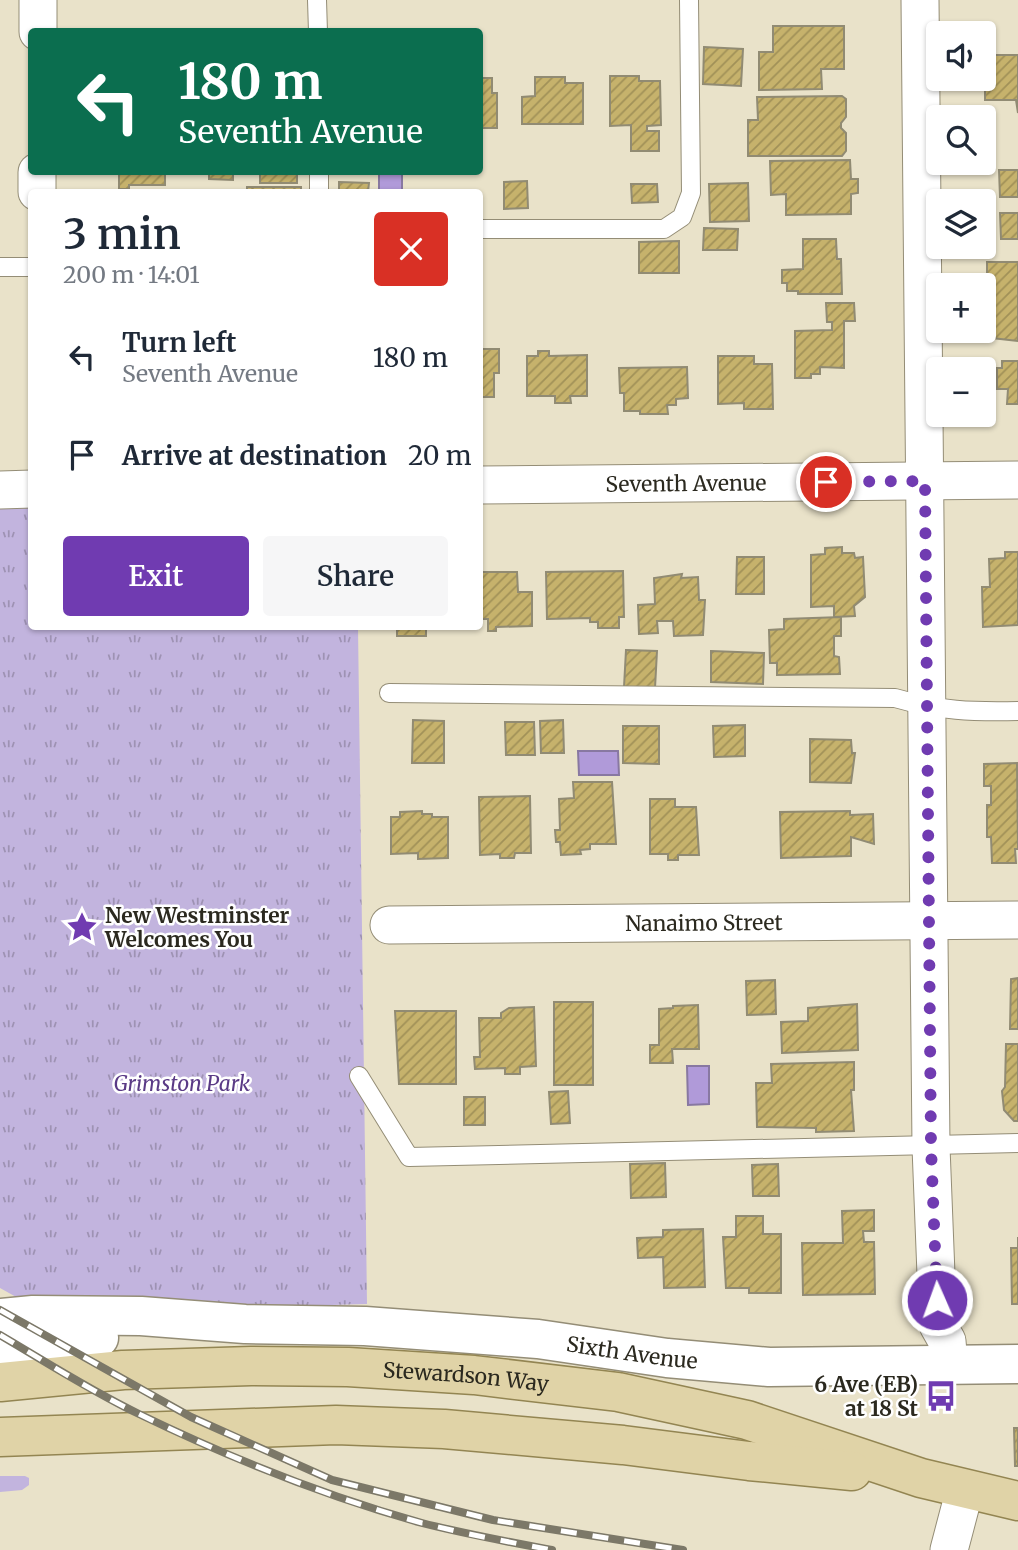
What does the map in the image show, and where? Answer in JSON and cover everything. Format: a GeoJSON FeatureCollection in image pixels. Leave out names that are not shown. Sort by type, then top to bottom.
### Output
{"type":"FeatureCollection","features":[{"type":"Feature","properties":{"kind":"main road","name":"Stewardson Way"},"geometry":{"type":"LineString","coordinates":[[0,1382],[123,1370],[251,1366],[348,1367],[474,1375],[618,1392],[747,1420],[920,1478],[1018,1501]]}},
{"type":"Feature","properties":{"kind":"main road","name":"Stewardson Way"},"geometry":{"type":"LineString","coordinates":[[0,1437],[336,1425],[444,1429],[622,1445],[920,1478]]}},
{"type":"Feature","properties":{"kind":"street"},"geometry":{"type":"LineString","coordinates":[[38,0],[38,28]]}},
{"type":"Feature","properties":{"kind":"street"},"geometry":{"type":"LineString","coordinates":[[920,0],[931,1147],[938,1325],[948,1353]]}},
{"type":"Feature","properties":{"kind":"street","name":"Seventh Avenue"},"geometry":{"type":"LineString","coordinates":[[483,485],[1018,480]]}},
{"type":"Feature","properties":{"kind":"street"},"geometry":{"type":"LineString","coordinates":[[0,489],[28,489]]}},
{"type":"Feature","properties":{"kind":"street","name":"Nanaimo Street"},"geometry":{"type":"LineString","coordinates":[[389,925],[1018,920]]}},
{"type":"Feature","properties":{"kind":"street","name":"Sixth Avenue"},"geometry":{"type":"LineString","coordinates":[[0,1318],[33,1315],[141,1316],[245,1324],[365,1326],[538,1339],[667,1358],[769,1367],[948,1353],[1018,1364]]}},
{"type":"Feature","properties":{"kind":"street","name":"Sixth Avenue"},"geometry":{"type":"LineString","coordinates":[[0,1346],[245,1324]]}},
{"type":"Feature","properties":{"kind":"street"},"geometry":{"type":"LineString","coordinates":[[949,1550],[965,1489]]}},
{"type":"Feature","properties":{"kind":"lane"},"geometry":{"type":"LineString","coordinates":[[317,0],[318,28]]}},
{"type":"Feature","properties":{"kind":"lane"},"geometry":{"type":"LineString","coordinates":[[483,229],[664,229],[682,217],[691,193],[689,0]]}},
{"type":"Feature","properties":{"kind":"lane"},"geometry":{"type":"LineString","coordinates":[[0,267],[28,267]]}},
{"type":"Feature","properties":{"kind":"lane"},"geometry":{"type":"LineString","coordinates":[[389,693],[895,698],[927,708],[963,712],[1018,711]]}},
{"type":"Feature","properties":{"kind":"lane"},"geometry":{"type":"LineString","coordinates":[[359,1076],[409,1157],[1018,1143]]}},
{"type":"Feature","properties":{"kind":"green space","name":"Grimston Park"},"geometry":{"type":"Polygon","coordinates":[[[28,489],[28,630],[358,630],[367,1304],[45,1313],[0,1288],[0,490],[28,489]]]}},
{"type":"Feature","properties":{"kind":"green space"},"geometry":{"type":"Polygon","coordinates":[[[0,1476],[25,1476],[29,1478],[29,1485],[22,1490],[0,1492],[0,1476]]]}},
{"type":"Feature","properties":{"kind":"shaded area"},"geometry":{"type":"Polygon","coordinates":[[[379,175],[402,175],[402,189],[379,189],[379,175]]]}},
{"type":"Feature","properties":{"kind":"shaded area"},"geometry":{"type":"Polygon","coordinates":[[[578,751],[618,751],[619,775],[579,775],[578,751]]]}},
{"type":"Feature","properties":{"kind":"shaded area"},"geometry":{"type":"Polygon","coordinates":[[[687,1066],[709,1066],[709,1104],[688,1105],[687,1066]]]}},
{"type":"Feature","properties":{"kind":"building"},"geometry":{"type":"Polygon","coordinates":[[[773,26],[844,26],[844,69],[821,69],[822,89],[759,90],[759,52],[773,52],[773,26]]]}},
{"type":"Feature","properties":{"kind":"building"},"geometry":{"type":"Polygon","coordinates":[[[704,47],[743,49],[741,86],[703,84],[704,47]]]}},
{"type":"Feature","properties":{"kind":"building"},"geometry":{"type":"Polygon","coordinates":[[[996,55],[1018,55],[1018,113],[1016,100],[985,100],[985,91],[996,91],[996,55]]]}},
{"type":"Feature","properties":{"kind":"building"},"geometry":{"type":"Polygon","coordinates":[[[610,76],[639,76],[639,81],[660,81],[661,125],[647,126],[647,131],[659,131],[659,151],[631,151],[631,125],[610,126],[610,76]]]}},
{"type":"Feature","properties":{"kind":"building"},"geometry":{"type":"Polygon","coordinates":[[[535,77],[565,77],[565,83],[583,83],[583,124],[522,124],[522,97],[535,96],[535,77]]]}},
{"type":"Feature","properties":{"kind":"building"},"geometry":{"type":"Polygon","coordinates":[[[483,78],[492,78],[492,93],[497,93],[497,128],[483,128],[483,78]]]}},
{"type":"Feature","properties":{"kind":"building"},"geometry":{"type":"Polygon","coordinates":[[[842,96],[846,99],[846,117],[841,128],[846,133],[846,151],[842,156],[748,156],[748,120],[758,120],[757,97],[842,96]]]}},
{"type":"Feature","properties":{"kind":"building"},"geometry":{"type":"Polygon","coordinates":[[[850,160],[851,179],[858,179],[858,193],[851,194],[851,214],[786,215],[786,194],[771,195],[770,161],[850,160]]]}},
{"type":"Feature","properties":{"kind":"building"},"geometry":{"type":"Polygon","coordinates":[[[999,170],[1018,170],[1018,197],[1000,197],[999,170]]]}},
{"type":"Feature","properties":{"kind":"building"},"geometry":{"type":"Polygon","coordinates":[[[119,175],[165,175],[165,185],[129,185],[129,189],[119,189],[119,175]]]}},
{"type":"Feature","properties":{"kind":"building"},"geometry":{"type":"Polygon","coordinates":[[[209,175],[233,175],[233,180],[209,179],[209,175]]]}},
{"type":"Feature","properties":{"kind":"building"},"geometry":{"type":"Polygon","coordinates":[[[260,175],[297,175],[297,183],[260,183],[260,175]]]}},
{"type":"Feature","properties":{"kind":"building"},"geometry":{"type":"Polygon","coordinates":[[[527,181],[528,208],[504,209],[504,182],[527,181]]]}},
{"type":"Feature","properties":{"kind":"building"},"geometry":{"type":"Polygon","coordinates":[[[339,182],[369,183],[368,189],[339,189],[339,182]]]}},
{"type":"Feature","properties":{"kind":"building"},"geometry":{"type":"Polygon","coordinates":[[[748,183],[749,221],[710,222],[709,184],[748,183]]]}},
{"type":"Feature","properties":{"kind":"building"},"geometry":{"type":"Polygon","coordinates":[[[631,184],[657,184],[658,202],[632,203],[631,184]]]}},
{"type":"Feature","properties":{"kind":"building"},"geometry":{"type":"Polygon","coordinates":[[[247,187],[301,187],[301,189],[247,187]]]}},
{"type":"Feature","properties":{"kind":"building"},"geometry":{"type":"Polygon","coordinates":[[[1000,213],[1018,213],[1018,239],[1001,239],[1000,213]]]}},
{"type":"Feature","properties":{"kind":"building"},"geometry":{"type":"Polygon","coordinates":[[[704,228],[738,229],[737,250],[703,250],[704,228]]]}},
{"type":"Feature","properties":{"kind":"building"},"geometry":{"type":"Polygon","coordinates":[[[803,239],[836,239],[837,259],[841,259],[842,294],[798,294],[798,291],[787,291],[787,283],[782,283],[782,270],[803,269],[803,239]]]}},
{"type":"Feature","properties":{"kind":"building"},"geometry":{"type":"Polygon","coordinates":[[[679,241],[679,273],[639,273],[639,242],[679,241]]]}},
{"type":"Feature","properties":{"kind":"building"},"geometry":{"type":"Polygon","coordinates":[[[987,262],[1018,262],[1018,341],[996,338],[996,273],[987,273],[987,262]]]}},
{"type":"Feature","properties":{"kind":"building"},"geometry":{"type":"Polygon","coordinates":[[[826,303],[854,303],[855,321],[844,321],[844,368],[820,367],[820,374],[811,374],[811,378],[795,378],[795,331],[832,330],[832,322],[827,322],[826,303]]]}},
{"type":"Feature","properties":{"kind":"building"},"geometry":{"type":"Polygon","coordinates":[[[483,349],[499,349],[499,373],[494,373],[494,397],[483,397],[483,349]]]}},
{"type":"Feature","properties":{"kind":"building"},"geometry":{"type":"Polygon","coordinates":[[[538,351],[549,351],[549,356],[587,355],[587,396],[570,396],[571,403],[555,403],[555,396],[527,396],[527,356],[538,356],[538,351]]]}},
{"type":"Feature","properties":{"kind":"building"},"geometry":{"type":"Polygon","coordinates":[[[718,356],[754,356],[754,364],[772,364],[773,409],[744,409],[744,403],[718,404],[718,356]]]}},
{"type":"Feature","properties":{"kind":"building"},"geometry":{"type":"Polygon","coordinates":[[[1002,361],[1018,361],[1018,404],[1007,404],[1008,389],[997,389],[997,368],[1002,368],[1002,361]]]}},
{"type":"Feature","properties":{"kind":"building"},"geometry":{"type":"Polygon","coordinates":[[[687,367],[688,398],[676,399],[676,405],[667,405],[668,414],[624,411],[619,368],[687,367]]]}},
{"type":"Feature","properties":{"kind":"building"},"geometry":{"type":"Polygon","coordinates":[[[842,547],[842,553],[854,553],[855,558],[863,557],[865,597],[854,606],[855,616],[834,617],[834,606],[811,607],[811,555],[825,554],[825,548],[842,547]]]}},
{"type":"Feature","properties":{"kind":"building"},"geometry":{"type":"Polygon","coordinates":[[[1005,552],[1018,552],[1018,625],[983,627],[982,587],[990,587],[989,559],[1005,558],[1005,552]]]}},
{"type":"Feature","properties":{"kind":"building"},"geometry":{"type":"Polygon","coordinates":[[[737,557],[764,557],[764,594],[736,594],[737,557]]]}},
{"type":"Feature","properties":{"kind":"building"},"geometry":{"type":"Polygon","coordinates":[[[623,571],[624,617],[619,617],[619,628],[598,628],[598,622],[590,622],[590,618],[547,619],[546,572],[623,571]]]}},
{"type":"Feature","properties":{"kind":"building"},"geometry":{"type":"Polygon","coordinates":[[[483,572],[517,572],[518,592],[532,592],[532,626],[496,627],[496,631],[488,631],[488,619],[483,619],[483,572]]]}},
{"type":"Feature","properties":{"kind":"building"},"geometry":{"type":"Polygon","coordinates":[[[682,574],[681,578],[698,577],[699,600],[705,600],[703,635],[674,636],[673,621],[657,621],[658,633],[639,634],[638,605],[655,604],[654,578],[682,574]]]}},
{"type":"Feature","properties":{"kind":"building"},"geometry":{"type":"Polygon","coordinates":[[[841,617],[841,636],[834,636],[834,656],[839,657],[840,674],[777,675],[777,663],[770,663],[769,630],[784,629],[784,619],[841,617]]]}},
{"type":"Feature","properties":{"kind":"building"},"geometry":{"type":"Polygon","coordinates":[[[397,630],[426,630],[426,636],[397,636],[397,630]]]}},
{"type":"Feature","properties":{"kind":"building"},"geometry":{"type":"Polygon","coordinates":[[[626,650],[657,651],[655,688],[624,687],[626,650]]]}},
{"type":"Feature","properties":{"kind":"building"},"geometry":{"type":"Polygon","coordinates":[[[711,651],[764,653],[763,684],[711,682],[711,651]]]}},
{"type":"Feature","properties":{"kind":"building"},"geometry":{"type":"Polygon","coordinates":[[[413,720],[444,721],[444,763],[412,763],[413,720]]]}},
{"type":"Feature","properties":{"kind":"building"},"geometry":{"type":"Polygon","coordinates":[[[563,720],[564,753],[541,753],[540,721],[563,720]]]}},
{"type":"Feature","properties":{"kind":"building"},"geometry":{"type":"Polygon","coordinates":[[[505,722],[534,722],[535,755],[506,755],[505,722]]]}},
{"type":"Feature","properties":{"kind":"building"},"geometry":{"type":"Polygon","coordinates":[[[745,725],[745,756],[714,757],[713,726],[745,725]]]}},
{"type":"Feature","properties":{"kind":"building"},"geometry":{"type":"Polygon","coordinates":[[[623,726],[659,726],[659,764],[623,763],[623,726]]]}},
{"type":"Feature","properties":{"kind":"building"},"geometry":{"type":"Polygon","coordinates":[[[810,739],[851,740],[852,753],[855,753],[851,783],[810,782],[810,739]]]}},
{"type":"Feature","properties":{"kind":"building"},"geometry":{"type":"Polygon","coordinates":[[[1017,763],[1016,863],[992,863],[991,837],[987,837],[987,805],[991,805],[991,786],[984,786],[984,764],[1017,763]]]}},
{"type":"Feature","properties":{"kind":"building"},"geometry":{"type":"Polygon","coordinates":[[[573,782],[612,782],[616,844],[590,844],[590,849],[580,850],[581,854],[561,855],[555,830],[560,830],[559,799],[574,798],[573,782]]]}},
{"type":"Feature","properties":{"kind":"building"},"geometry":{"type":"Polygon","coordinates":[[[530,796],[531,853],[515,853],[514,858],[500,858],[500,854],[480,855],[479,797],[530,796]]]}},
{"type":"Feature","properties":{"kind":"building"},"geometry":{"type":"Polygon","coordinates":[[[650,799],[675,799],[675,807],[696,807],[699,855],[678,855],[678,860],[668,860],[668,854],[650,854],[650,799]]]}},
{"type":"Feature","properties":{"kind":"building"},"geometry":{"type":"Polygon","coordinates":[[[422,811],[422,814],[432,814],[432,817],[448,817],[448,858],[418,859],[418,853],[391,854],[391,817],[400,817],[400,812],[422,811]]]}},
{"type":"Feature","properties":{"kind":"building"},"geometry":{"type":"Polygon","coordinates":[[[850,811],[850,815],[873,814],[874,844],[851,837],[851,856],[781,858],[780,812],[850,811]]]}},
{"type":"Feature","properties":{"kind":"building"},"geometry":{"type":"Polygon","coordinates":[[[1018,978],[1018,1029],[1010,1029],[1011,979],[1018,978]]]}},
{"type":"Feature","properties":{"kind":"building"},"geometry":{"type":"Polygon","coordinates":[[[775,980],[776,1014],[747,1015],[746,981],[775,980]]]}},
{"type":"Feature","properties":{"kind":"building"},"geometry":{"type":"Polygon","coordinates":[[[554,1002],[593,1002],[593,1085],[554,1085],[554,1002]]]}},
{"type":"Feature","properties":{"kind":"building"},"geometry":{"type":"Polygon","coordinates":[[[857,1004],[858,1050],[782,1053],[781,1022],[808,1021],[808,1008],[857,1004]]]}},
{"type":"Feature","properties":{"kind":"building"},"geometry":{"type":"Polygon","coordinates":[[[698,1005],[699,1049],[672,1049],[673,1063],[650,1063],[650,1045],[659,1045],[659,1009],[698,1005]]]}},
{"type":"Feature","properties":{"kind":"building"},"geometry":{"type":"Polygon","coordinates":[[[534,1007],[536,1066],[520,1067],[520,1074],[505,1074],[505,1068],[475,1069],[474,1057],[480,1057],[479,1018],[501,1018],[501,1013],[509,1008],[534,1007]]]}},
{"type":"Feature","properties":{"kind":"building"},"geometry":{"type":"Polygon","coordinates":[[[395,1011],[456,1011],[456,1084],[399,1084],[395,1011]]]}},
{"type":"Feature","properties":{"kind":"building"},"geometry":{"type":"Polygon","coordinates":[[[1006,1044],[1018,1044],[1018,1121],[1014,1121],[1004,1110],[1002,1091],[1005,1087],[1006,1044]]]}},
{"type":"Feature","properties":{"kind":"building"},"geometry":{"type":"Polygon","coordinates":[[[854,1062],[854,1090],[851,1090],[854,1131],[816,1132],[816,1128],[757,1127],[756,1083],[772,1083],[771,1064],[854,1062]]]}},
{"type":"Feature","properties":{"kind":"building"},"geometry":{"type":"Polygon","coordinates":[[[568,1091],[570,1123],[551,1124],[549,1092],[568,1091]]]}},
{"type":"Feature","properties":{"kind":"building"},"geometry":{"type":"Polygon","coordinates":[[[464,1097],[485,1097],[485,1125],[464,1125],[464,1097]]]}},
{"type":"Feature","properties":{"kind":"building"},"geometry":{"type":"Polygon","coordinates":[[[665,1163],[666,1197],[631,1198],[630,1164],[665,1163]]]}},
{"type":"Feature","properties":{"kind":"building"},"geometry":{"type":"Polygon","coordinates":[[[778,1164],[779,1196],[753,1196],[752,1165],[778,1164]]]}},
{"type":"Feature","properties":{"kind":"building"},"geometry":{"type":"Polygon","coordinates":[[[874,1210],[874,1231],[863,1231],[864,1242],[874,1242],[875,1294],[803,1295],[802,1243],[843,1243],[842,1211],[874,1210]]]}},
{"type":"Feature","properties":{"kind":"building"},"geometry":{"type":"Polygon","coordinates":[[[736,1216],[763,1216],[763,1234],[781,1234],[781,1293],[749,1293],[749,1288],[726,1288],[723,1237],[736,1237],[736,1216]]]}},
{"type":"Feature","properties":{"kind":"building"},"geometry":{"type":"Polygon","coordinates":[[[703,1229],[705,1287],[664,1288],[663,1257],[638,1258],[637,1238],[663,1237],[663,1230],[703,1229]]]}},
{"type":"Feature","properties":{"kind":"building"},"geometry":{"type":"Polygon","coordinates":[[[1011,1248],[1018,1248],[1018,1304],[1012,1304],[1011,1248]]]}},
{"type":"Feature","properties":{"kind":"building"},"geometry":{"type":"Polygon","coordinates":[[[1014,1428],[1018,1428],[1018,1466],[1015,1466],[1014,1428]]]}},
{"type":"Feature","properties":{"kind":"railway"},"geometry":{"type":"LineString","coordinates":[[0,1310],[191,1417],[332,1480],[493,1520],[683,1550]]}},
{"type":"Feature","properties":{"kind":"railway"},"geometry":{"type":"LineString","coordinates":[[0,1335],[121,1405],[278,1475],[422,1523],[552,1550]]}},
{"type":"Feature","properties":{"kind":"place","name":"New Westminster Welcomes You"},"geometry":{"type":"Point","coordinates":[82,927]}},
{"type":"Feature","properties":{"kind":"place","name":"6 Ave (EB) at 18 St"},"geometry":{"type":"Point","coordinates":[941,1396]}},
{"type":"Feature","properties":{"kind":"route"},"geometry":{"type":"LineString","coordinates":[[826,482],[925,481],[931,1147],[937,1300]]}}]}
